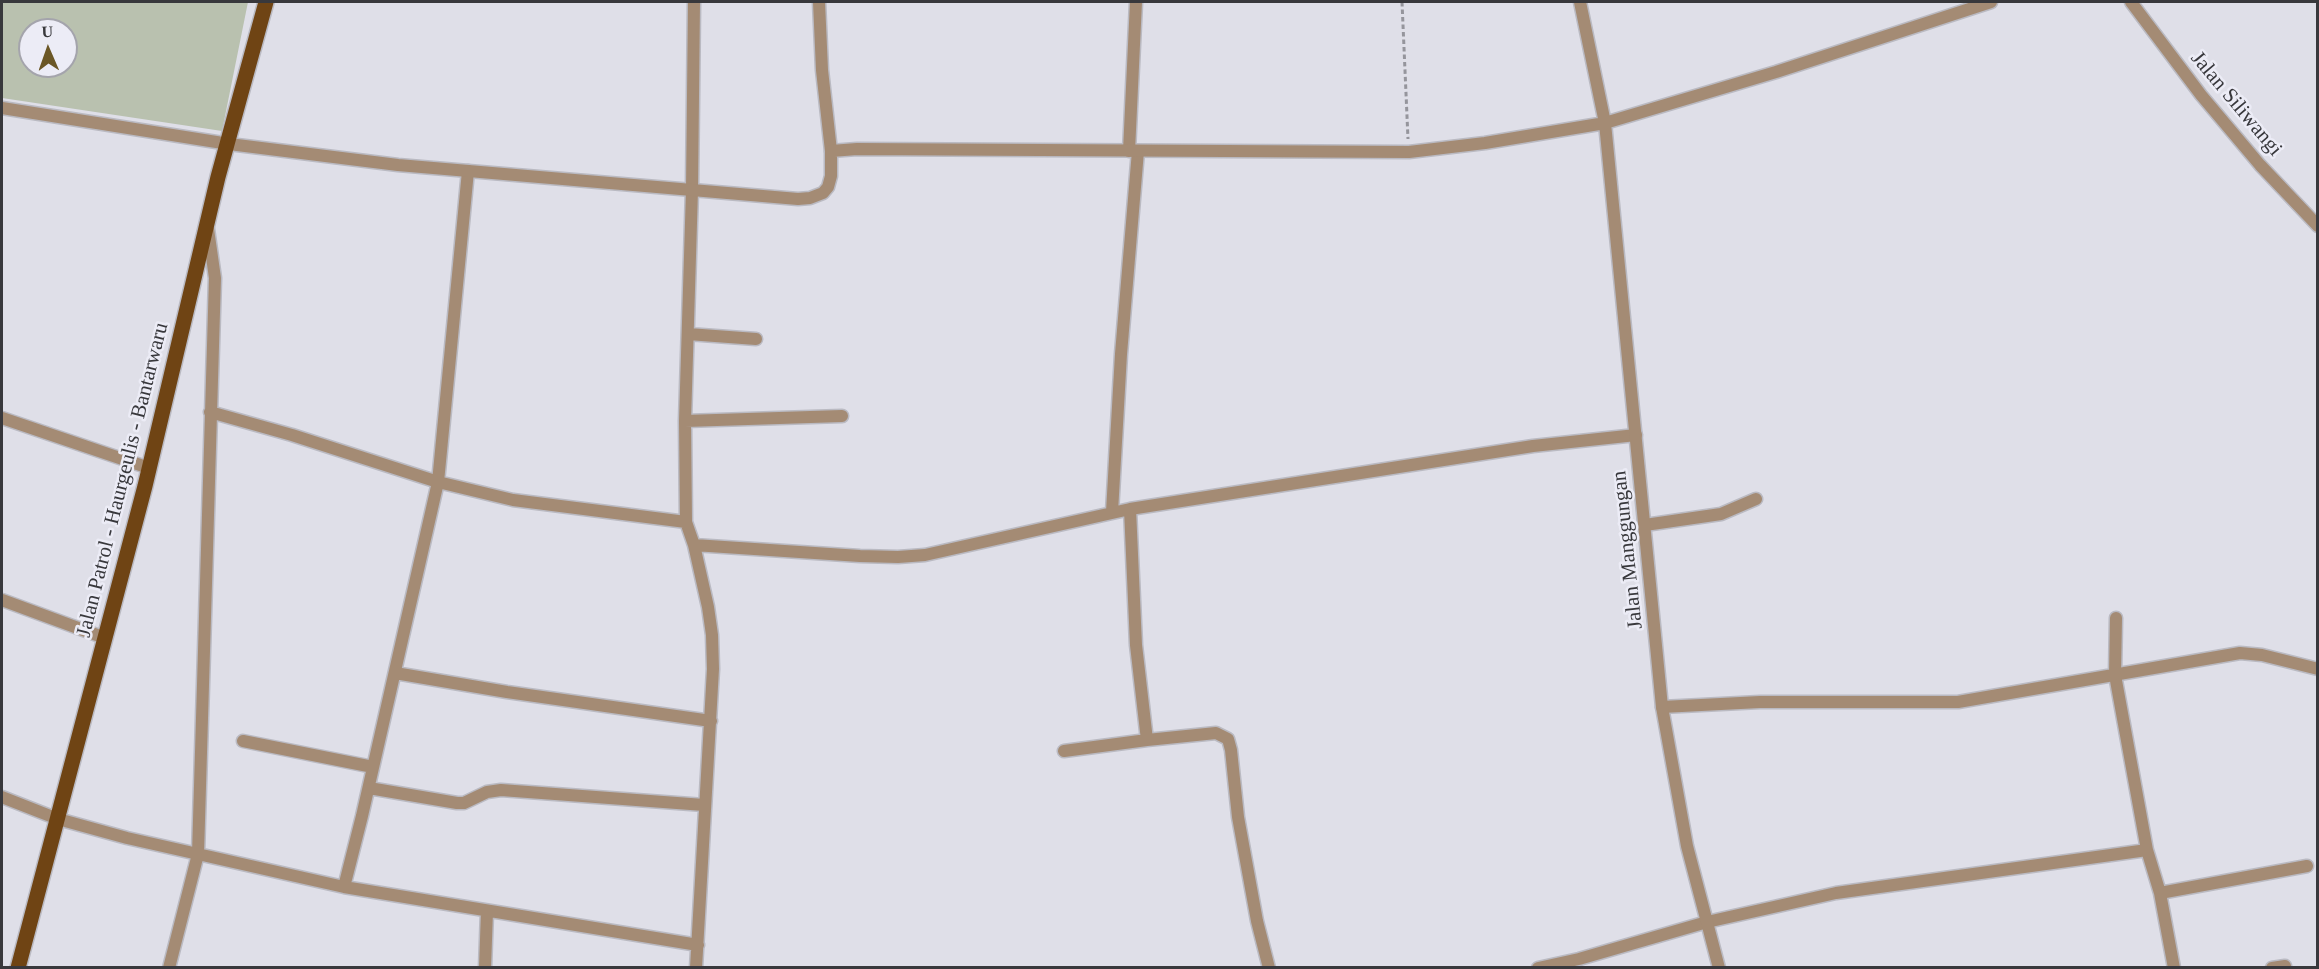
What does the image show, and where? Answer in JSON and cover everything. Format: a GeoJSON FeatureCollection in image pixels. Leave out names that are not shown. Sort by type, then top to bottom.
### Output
{"type":"FeatureCollection","features":[{"type":"Feature","properties":{"kind":"main road","name":"Jalan Patrol - Haurgeulis - Bantarwaru"},"geometry":{"type":"LineString","coordinates":[[18,968],[149,468],[207,225],[266,2]]}},
{"type":"Feature","properties":{"kind":"street"},"geometry":{"type":"LineString","coordinates":[[694,2],[692,190],[685,421],[686,522],[694,545],[712,635],[713,669],[696,968]]}},
{"type":"Feature","properties":{"kind":"street"},"geometry":{"type":"LineString","coordinates":[[2,108],[229,144],[398,165],[798,199],[810,198],[823,193],[828,187],[831,176],[819,2]]}},
{"type":"Feature","properties":{"kind":"street"},"geometry":{"type":"LineString","coordinates":[[1112,512],[1134,151],[1136,2]]}},
{"type":"Feature","properties":{"kind":"street","name":"Jalan Manggungan"},"geometry":{"type":"LineString","coordinates":[[1580,2],[1605,123],[1662,707],[1687,846],[1719,968]]}},
{"type":"Feature","properties":{"kind":"street"},"geometry":{"type":"LineString","coordinates":[[831,151],[905,149],[1409,153],[1605,123],[1776,72],[1991,2]]}},
{"type":"Feature","properties":{"kind":"street","name":"Jalan Siliwangi"},"geometry":{"type":"LineString","coordinates":[[2131,2],[2201,95],[2260,165],[2318,226]]}},
{"type":"Feature","properties":{"kind":"street"},"geometry":{"type":"LineString","coordinates":[[344,887],[369,788],[438,482],[468,171]]}},
{"type":"Feature","properties":{"kind":"street"},"geometry":{"type":"LineString","coordinates":[[169,968],[198,854],[215,278],[207,225]]}},
{"type":"Feature","properties":{"kind":"street"},"geometry":{"type":"LineString","coordinates":[[688,334],[756,339]]}},
{"type":"Feature","properties":{"kind":"street"},"geometry":{"type":"LineString","coordinates":[[210,412],[272,429],[438,482],[513,500],[686,522]]}},
{"type":"Feature","properties":{"kind":"street"},"geometry":{"type":"LineString","coordinates":[[685,421],[842,416]]}},
{"type":"Feature","properties":{"kind":"street"},"geometry":{"type":"LineString","coordinates":[[2,418],[149,468]]}},
{"type":"Feature","properties":{"kind":"street"},"geometry":{"type":"LineString","coordinates":[[694,545],[898,557],[925,555],[1112,512],[1533,446],[1636,435]]}},
{"type":"Feature","properties":{"kind":"street"},"geometry":{"type":"LineString","coordinates":[[1645,525],[1721,514],[1756,499]]}},
{"type":"Feature","properties":{"kind":"street"},"geometry":{"type":"LineString","coordinates":[[1130,509],[1136,645],[1147,740]]}},
{"type":"Feature","properties":{"kind":"street"},"geometry":{"type":"LineString","coordinates":[[2,600],[105,638]]}},
{"type":"Feature","properties":{"kind":"street"},"geometry":{"type":"LineString","coordinates":[[2116,618],[2115,675],[2147,850],[2160,893],[2174,968]]}},
{"type":"Feature","properties":{"kind":"street"},"geometry":{"type":"LineString","coordinates":[[1662,707],[1760,702],[1958,702],[2240,653],[2262,655],[2318,669]]}},
{"type":"Feature","properties":{"kind":"street"},"geometry":{"type":"LineString","coordinates":[[395,673],[507,692],[711,721]]}},
{"type":"Feature","properties":{"kind":"street"},"geometry":{"type":"LineString","coordinates":[[1064,751],[1216,733],[1228,739],[1238,817],[1257,921],[1269,968]]}},
{"type":"Feature","properties":{"kind":"street"},"geometry":{"type":"LineString","coordinates":[[243,741],[373,767]]}},
{"type":"Feature","properties":{"kind":"street"},"geometry":{"type":"LineString","coordinates":[[369,788],[457,803],[464,803],[494,790],[704,805]]}},
{"type":"Feature","properties":{"kind":"street"},"geometry":{"type":"LineString","coordinates":[[2,797],[58,819],[127,838],[344,887],[698,945]]}},
{"type":"Feature","properties":{"kind":"street"},"geometry":{"type":"LineString","coordinates":[[1538,968],[1707,922],[1836,893],[2147,850]]}},
{"type":"Feature","properties":{"kind":"street"},"geometry":{"type":"LineString","coordinates":[[2160,893],[2307,866]]}},
{"type":"Feature","properties":{"kind":"street"},"geometry":{"type":"LineString","coordinates":[[485,968],[487,911]]}},
{"type":"Feature","properties":{"kind":"path"},"geometry":{"type":"LineString","coordinates":[[1402,2],[1409,153]]}},
{"type":"Feature","properties":{"kind":"green space"},"geometry":{"type":"Polygon","coordinates":[[[2,2],[248,2],[222,131],[2,98],[2,2]]]}}]}
